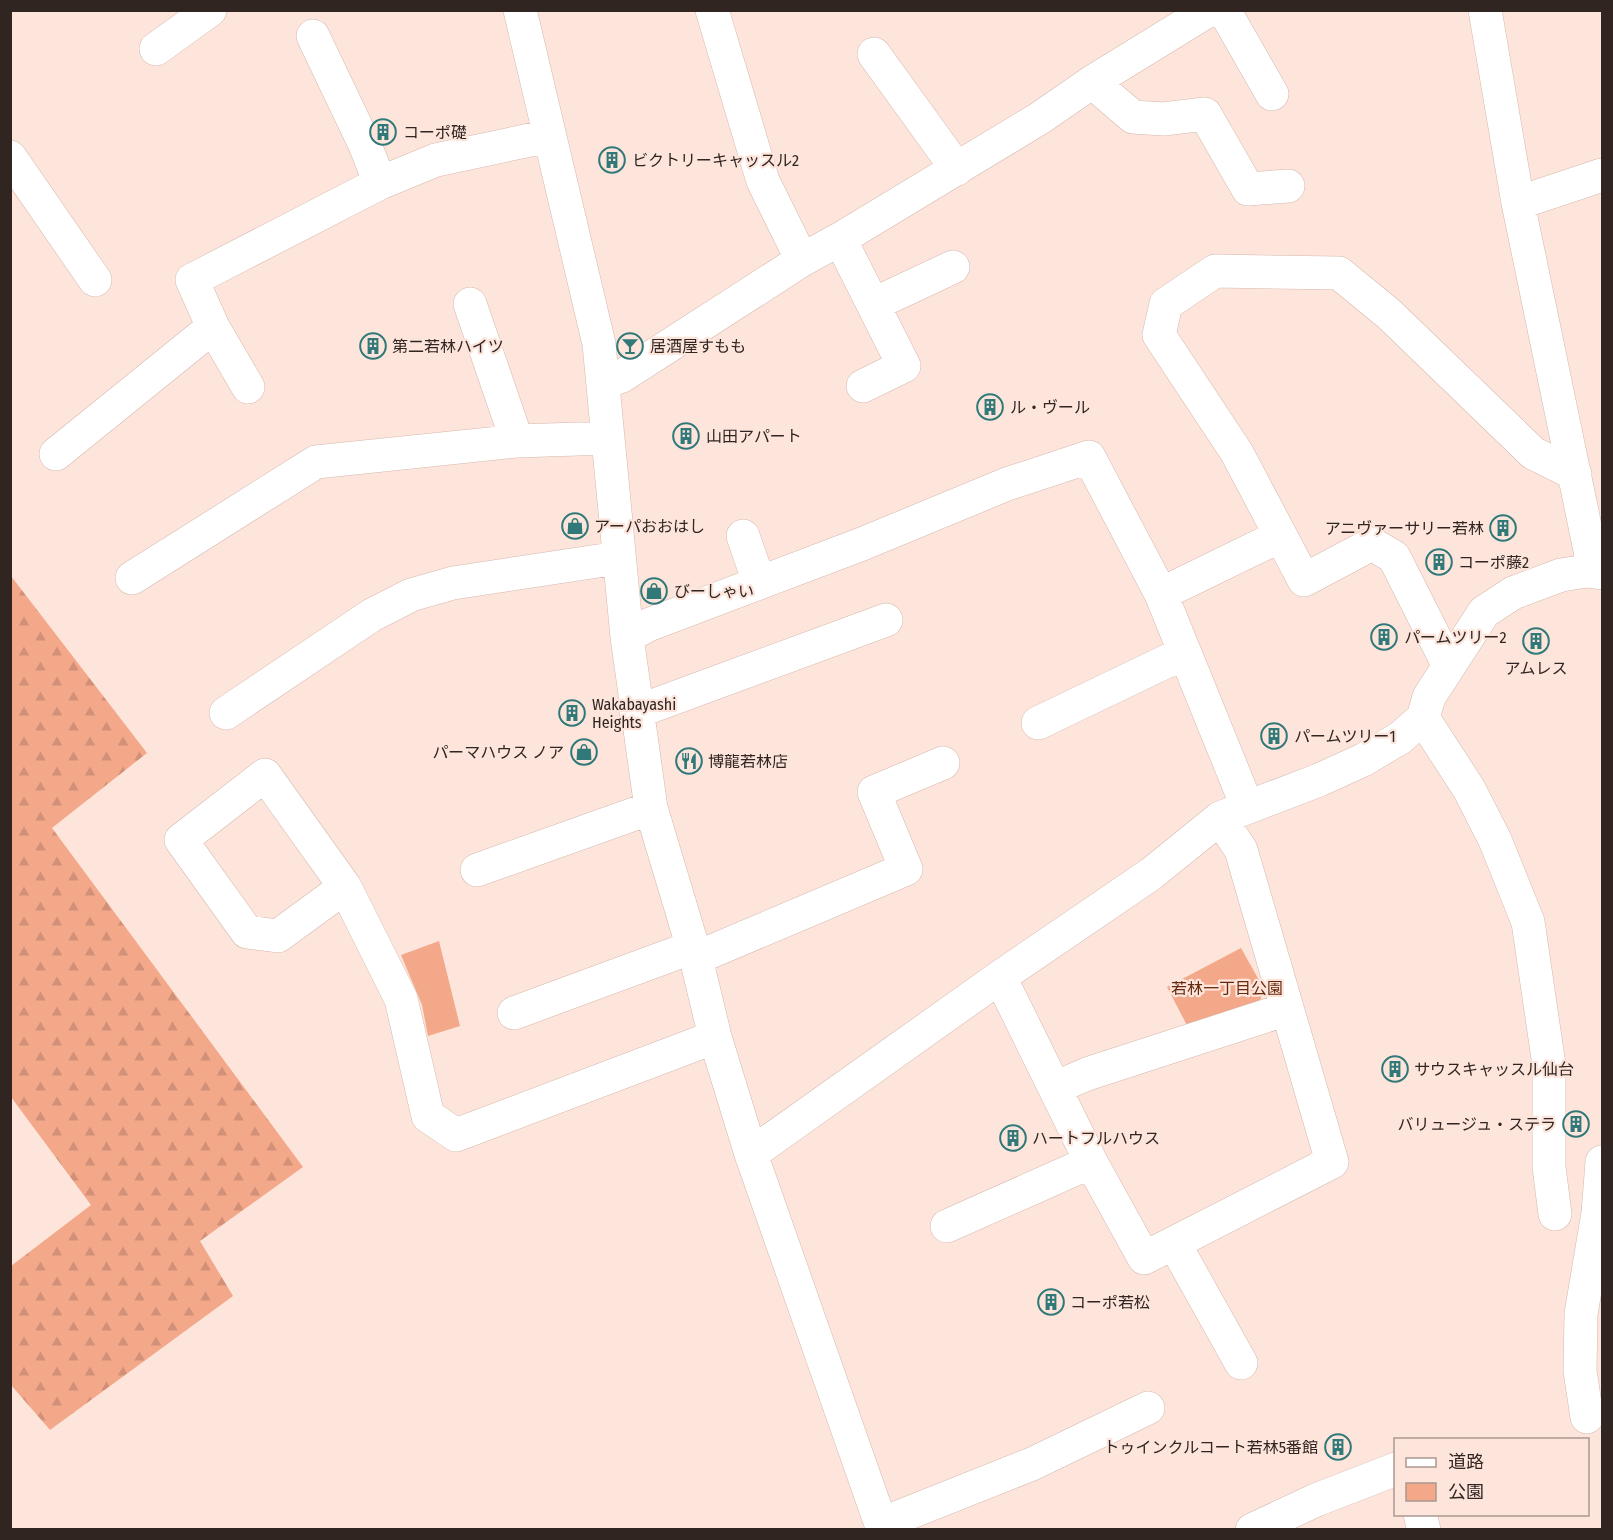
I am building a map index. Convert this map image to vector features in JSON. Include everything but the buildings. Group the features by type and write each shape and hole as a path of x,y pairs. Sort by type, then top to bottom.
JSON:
{"street":[{"path":"156,49 210,10"},
{"path":"520,10 599,344 618,558 636,712 651,808 751,1154 882,1527 1032,1464 1148,1408"},
{"path":"712,10 763,182 802,260"},
{"path":"751,1154 1000,977 1151,874 1234,812 1319,780 1363,760 1400,738 1423,718 1429,697 1484,612 1513,593 1561,575 1595,572 1518,203 1485,10"},
{"path":"603,383 622,376 802,260 957,169 1040,118 1092,82 1208,12 1272,94"},
{"path":"313,36 365,145 380,183"},
{"path":"874,54 957,169"},
{"path":"1092,82 1133,117 1163,119 1205,114 1248,189 1288,186"},
{"path":"248,387 213,327 192,280 380,183 436,160 549,135"},
{"path":"10,157 95,280"},
{"path":"1518,203 1602,175"},
{"path":"840,239 904,366 863,386"},
{"path":"874,304 953,267"},
{"path":"1449,666 1394,557 1372,544 1304,580 1237,453 1160,335 1166,304 1215,271 1339,273 1389,314 1533,453 1575,474"},
{"path":"470,304 517,441"},
{"path":"56,454 213,327"},
{"path":"132,578 316,462 517,441 608,438"},
{"path":"627,637 648,626 862,544 1008,484 1089,457 1161,594 1184,652 1234,812 1241,850 1332,1162 1144,1258 1091,1162 1000,977"},
{"path":"743,536 759,582"},
{"path":"1161,594 1280,536"},
{"path":"226,713 372,615 411,595 453,583 618,558"},
{"path":"636,712 886,620"},
{"path":"1038,723 1184,652"},
{"path":"1423,718 1469,789 1494,840 1528,922 1549,1065 1549,1167 1555,1214"},
{"path":"514,1013 694,952 906,869 874,792 943,763"},
{"path":"345,887 278,936 247,932 181,840 265,775 345,887 401,999 428,1116 456,1135 716,1037"},
{"path":"477,870 651,808"},
{"path":"1055,1088 1087,1074 1287,1009"},
{"path":"947,1226 1091,1162"},
{"path":"1587,1417 1580,1371 1581,1314 1598,1213 1602,1162"},
{"path":"1174,1243 1241,1363"},
{"path":"1252,1530 1316,1500 1394,1469"}],"green space":[{"path":"11,576 147,753 52,828 303,1167 200,1241 233,1296 50,1430 11,1385 11,1266 91,1205 11,1097"},
{"path":"439,941 460,1026 428,1036 422,1005 401,955"},
{"name":"若林一丁目公園","path":"1241,948 1264,989 1258,1007 1191,1033 1167,987"}],"place":[{"name":"コーポ礎","path":"383,132"},
{"name":"ビクトリーキャッスル2","path":"612,160"},
{"name":"第二若林ハイツ","path":"373,346"},
{"name":"居酒屋すもも","path":"630,346"},
{"name":"ル・ヴール","path":"990,407"},
{"name":"山田アパート","path":"686,436"},
{"name":"アーパおおはし","path":"575,526"},
{"name":"アニヴァーサリー若林","path":"1503,528"},
{"name":"コーポ藤2","path":"1439,562"},
{"name":"びーしゃい","path":"654,591"},
{"name":"パームツリー2","path":"1384,637"},
{"name":"アムレス","path":"1536,641"},
{"name":"Wakabayashi Heights","path":"572,713"},
{"name":"パームツリー1","path":"1274,736"},
{"name":"パーマハウス ノア","path":"584,752"},
{"name":"博龍若林店","path":"689,761"},
{"name":"サウスキャッスル仙台","path":"1395,1069"},
{"name":"バリュージュ・ステラ","path":"1576,1124"},
{"name":"ハートフルハウス","path":"1013,1138"},
{"name":"コーポ若松","path":"1051,1302"},
{"name":"トゥインクルコート若林5番館","path":"1338,1447"}]}
